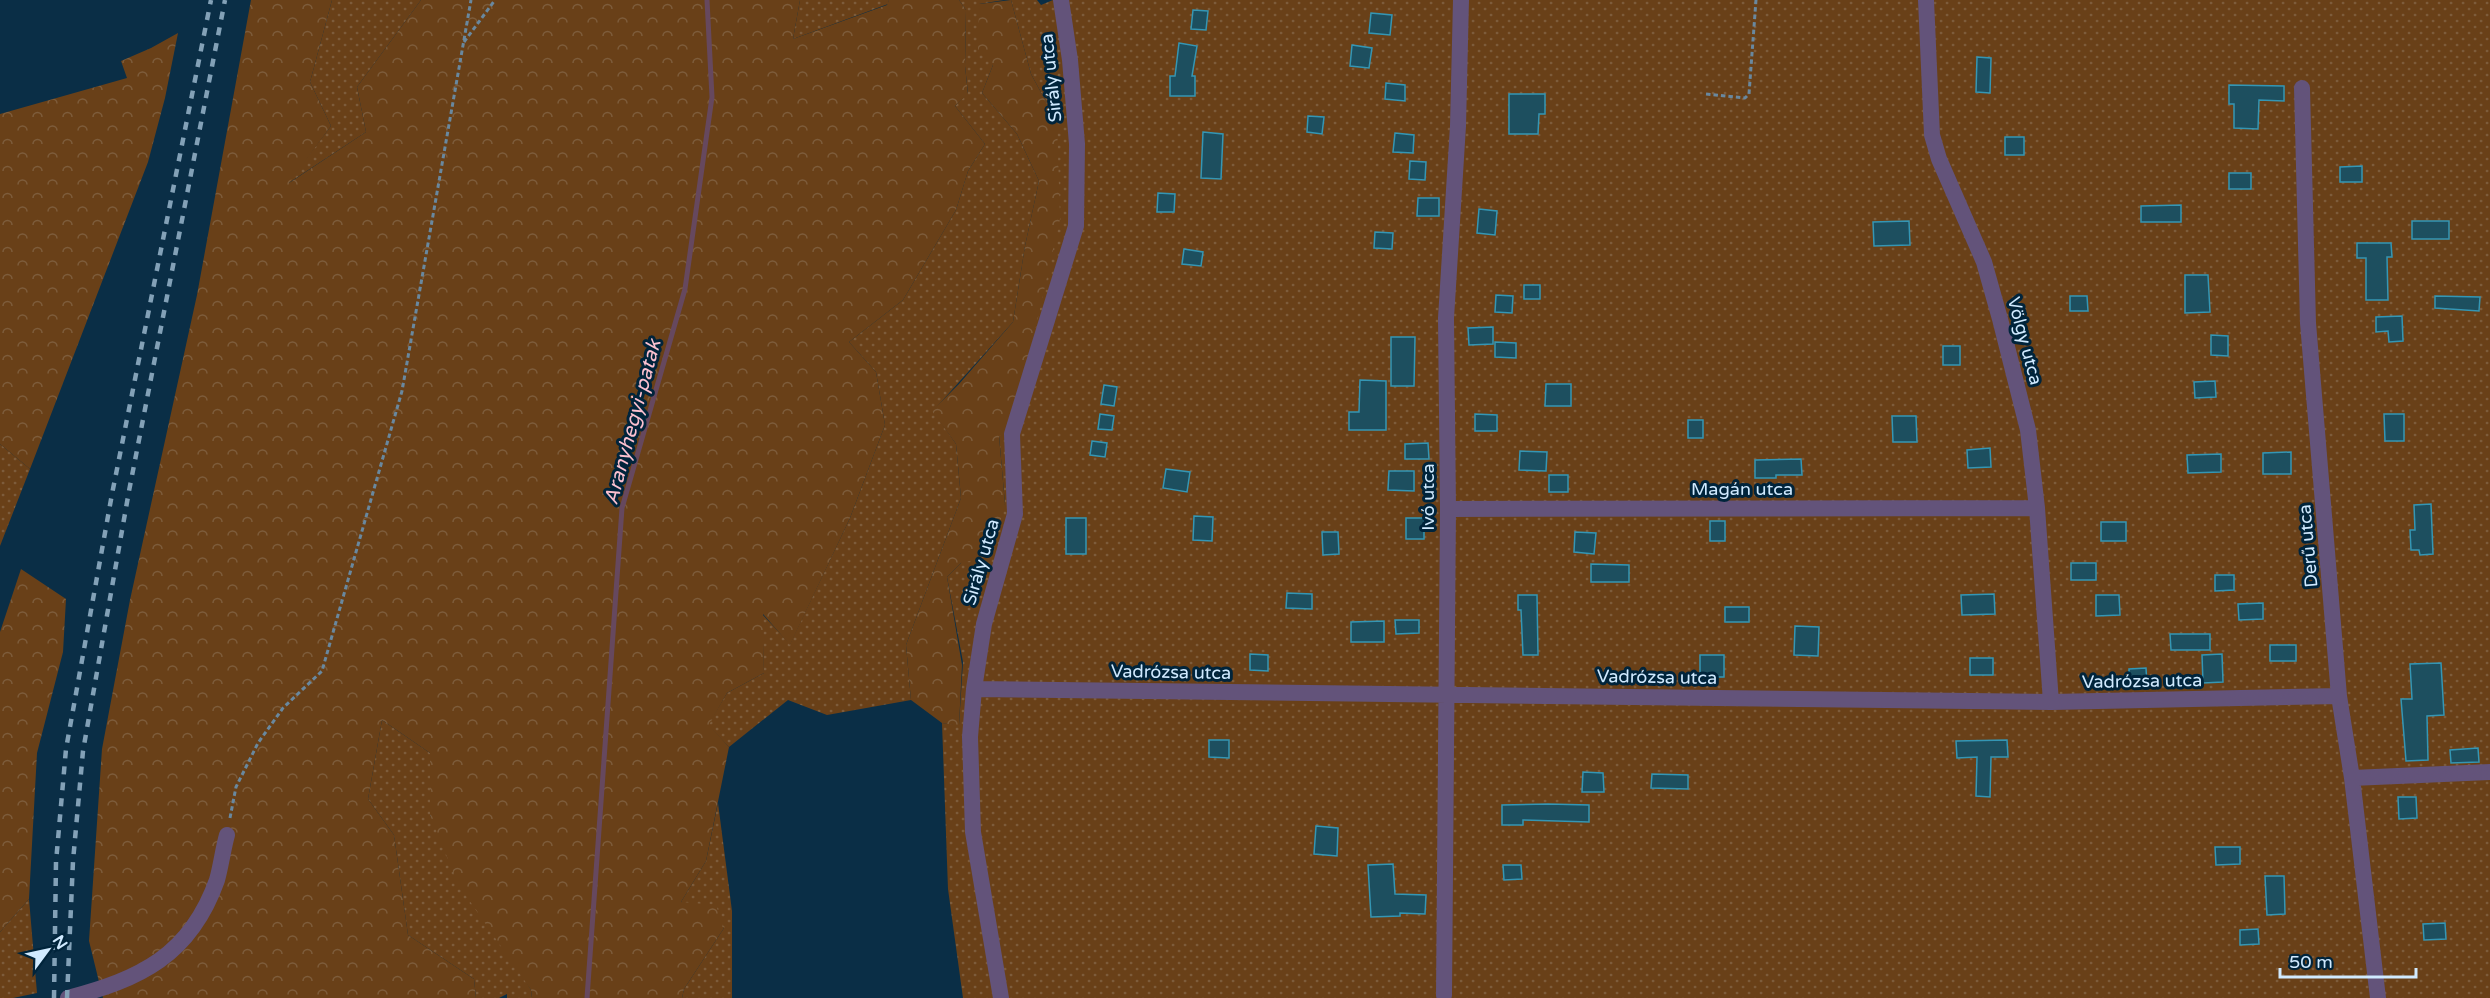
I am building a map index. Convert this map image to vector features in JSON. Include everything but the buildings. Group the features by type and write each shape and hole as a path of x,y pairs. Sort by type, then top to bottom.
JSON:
{"street":[{"name":"Sirály utca","path":"1002,998 973,832 970,737 974,689 984,624 1015,514 1012,434 1076,226 1077,144 1070,60 1061,0"},
{"name":"Ivó utca","path":"1444,995 1448,509 1446,318 1458,126 1461,0"},
{"name":"Völgy utca","path":"1926,0 1932,135 1939,159 1984,262 2028,430 2037,508 2051,702"},
{"name":"Derű utca","path":"2302,88 2308,323 2339,696 2352,778 2378,998"},
{"name":"Magán utca","path":"1448,509 2037,508"},
{"name":"Vadrózsa utca","path":"974,689 2051,702 2339,696"},
{"path":"2352,778 2490,772"},
{"path":"68,998 121,982 156,965 170,954 197,920 216,880 227,835"}],"path":[{"path":"227,835 236,787 258,743 283,708 322,671 402,391 471,0"},
{"path":"463,43 495,0"},
{"path":"1706,94 1745,98 1749,94 1756,0"}],"green space":[{"path":"251,0 332,0 310,82 331,126 289,183 366,132 357,87 421,0 800,0 793,39 887,5 889,0 959,0 966,10 965,66 968,94 955,106 985,144 968,171 956,210 903,300 849,342 876,372 885,425 850,518 790,645 763,614 764,673 727,693 709,725 729,747 706,861 681,902 716,905 724,928 684,989 682,998 532,998 531,990 458,884 430,815 430,753 382,720 368,799 394,835 408,935 474,979 476,998 103,998 89,941 102,749 130,600 197,295"},
{"path":"332,0 421,0 357,87 366,132 287,184 331,126 310,82"},
{"path":"800,0 889,0 888,4 793,39"},
{"path":"959,0 1004,0 979,4 993,65 982,93 1017,134 1039,181 1025,246 1013,322 933,411 956,444 961,498 906,645 911,700 827,715 788,700 729,747 708,725 727,693 764,673 762,614 790,644 850,518 885,425 876,372 849,342 903,300 956,210 968,171 985,144 955,106 968,93 965,66 966,10"},
{"path":"1011,0 1037,0 1041,5 1053,0 2490,0 2490,998 963,998 948,889 942,723 959,725 963,662 947,577 961,563 1005,504 999,435 1012,434 1057,122 1031,74"},
{"path":"1011,0 1031,74 1057,122 1060,219 1012,434 999,436 1005,504 991,556 961,563 947,577 962,665 959,726 942,723 911,700 906,645 961,498 956,444 932,411 1013,322 1025,246 1039,181 1017,134 982,93 993,65 978,50 979,4"},
{"path":"178,33 165,98 148,162 30,469 0,444 0,114 127,78 121,61"},
{"path":"0,444 30,469 0,546"},
{"path":"21,569 66,599 63,652 37,753 29,899 0,932 0,632"},
{"path":"382,720 430,753 430,815 531,990 532,998 507,998 507,994 499,998 476,998 474,979 408,935 394,835 368,799"},
{"path":"718,803 732,911 732,998 682,998 684,989 724,928 681,902 706,861"},
{"path":"29,899 37,993 0,998 0,932"}],"waterway":[{"name":"Aranyhegyi-patak","path":"587,998 622,508 685,289 712,97 707,0"}],"railway":[{"path":"54,998 56,862 66,749 112,494 211,0"},
{"path":"67,998 73,861 83,751 129,491 225,0"}]}
